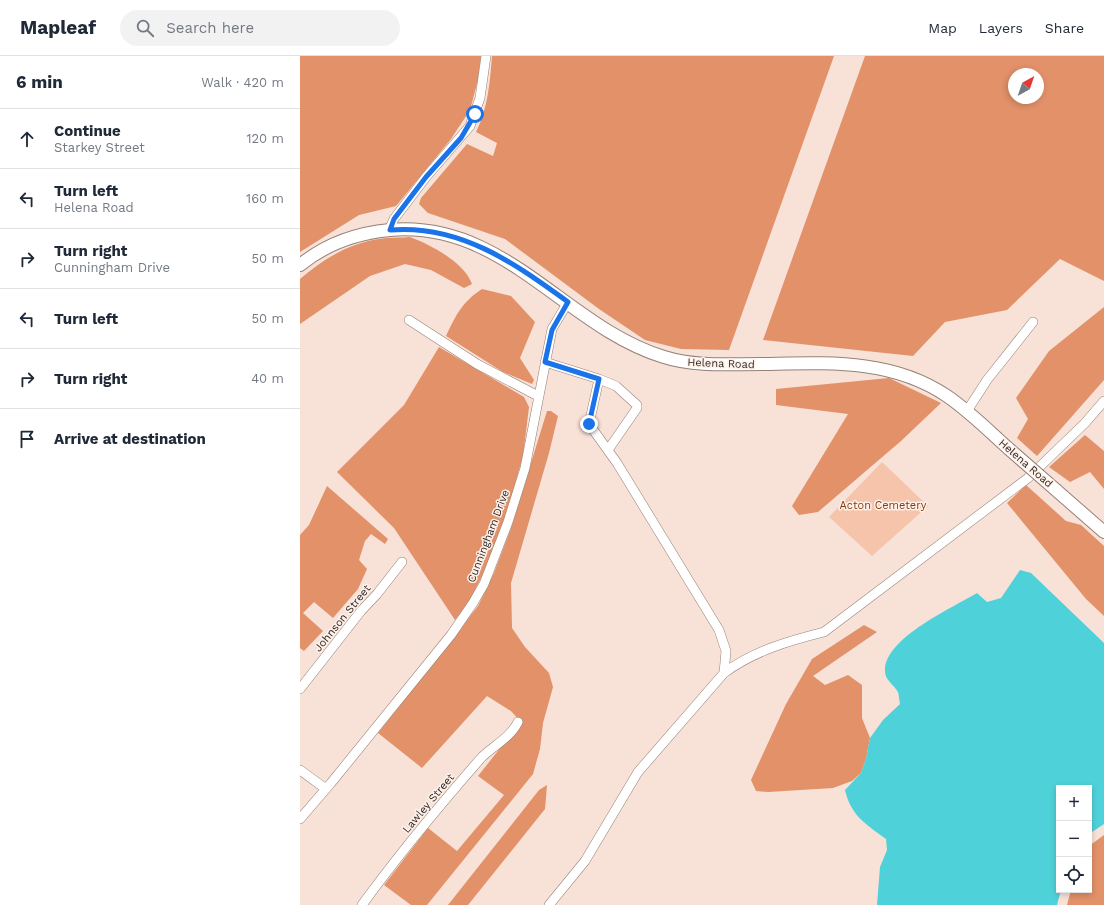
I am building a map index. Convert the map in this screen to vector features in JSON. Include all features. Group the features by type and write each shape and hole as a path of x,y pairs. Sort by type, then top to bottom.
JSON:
{"main road":[{"name":"Helena Road","path":"300,265 326,248 349,238 376,231 418,229 437,232 472,242 518,267 619,337 664,357 704,364 845,364 884,368 902,373 947,396 1104,532"}],"street":[{"path":"390,230 394,219 426,177 470,126 480,98 486,56"},
{"name":"Cunningham Drive","path":"300,819 460,623 484,584 514,507 525,468 552,330 568,302"},
{"path":"409,320 477,364 538,396"},
{"path":"966,412 987,380 1033,322"},
{"path":"545,362 616,386 638,405 608,450"},
{"path":"599,379 589,424 608,450 719,630 726,651 724,673"},
{"path":"549,905 585,861 638,772 724,673 741,660 765,650 788,641 824,632 1028,478 1085,423 1104,401"},
{"name":"Johnson Street","path":"300,689 352,622 402,562"},
{"name":"Lawley Street","path":"362,905 442,804 482,758 511,733 518,722"},
{"path":"300,770 326,789"}],"green space":[{"name":"Acton Cemetery","path":"882,462 928,506 872,556 829,517"}],"shaded area":[{"path":"300,56 481,56 478,80 470,110 451,139 396,206 359,215 300,252"},
{"path":"492,56 834,56 729,350 681,349 645,340 599,309 505,239 428,213 419,204 421,198 467,144 493,156 497,143 476,132 486,104"},
{"path":"865,56 1104,56 1104,281 1060,259 1007,310 945,322 913,356 763,340"},
{"path":"410,237 446,255 462,268 472,284 464,288 431,270 405,264 370,276 300,324 300,279 308,272 336,253 357,244 383,238"},
{"path":"482,289 511,296 535,322 520,358 534,380 532,384 503,372 446,336 464,304"},
{"path":"1104,307 1104,380 1037,456 1017,438 1028,419 1016,398 1049,351"},
{"path":"439,347 524,397 529,407 523,456 503,526 483,574 469,602 455,620 394,528 337,472 404,405"},
{"path":"889,378 941,403 901,441 818,512 799,515 792,506 848,414 776,405 776,389"},
{"path":"547,411 551,411 558,416 549,453 511,583 512,628 525,647 549,673 553,687 543,723 540,749 533,774 427,905 411,905 384,885 428,828 457,851 504,795 478,776 521,722 511,711 487,696 422,768 378,733 478,606 494,573 511,528"},
{"path":"1085,435 1104,451 1104,489 1090,472 1070,482 1049,467"},
{"path":"1026,485 1066,521 1081,525 1104,546 1104,616 1086,599 1007,503"},
{"path":"327,486 388,539 385,544 371,534 365,541 359,560 367,569 358,589 333,618 314,602 303,613 323,631 304,651 300,648 300,535 309,525"},
{"path":"864,625 877,632 813,676 825,685 848,675 862,685 862,718 870,738 866,759 861,773 852,781 833,788 768,792 756,791 751,780 786,704 812,659"},
{"path":"547,785 545,809 468,905 448,905 539,790"},
{"path":"1104,835 1104,905 1067,905 1070,893 1092,893 1092,844"}],"water":[{"path":"1020,570 1031,573 1104,643 1104,824 1092,832 1092,785 1056,785 1056,893 1060,893 1057,905 877,905 880,867 887,850 886,839 860,819 851,807 845,790 861,773 866,759 870,738 883,720 900,704 898,692 887,679 885,673 889,657 908,635 937,615 977,593 987,602 1001,598"}],"route":[{"path":"475,114 470,126 461,138 426,177 394,219 390,230 418,229 455,236 472,242 518,267 568,302 560,313 552,330 545,362 599,379 589,424"}]}
